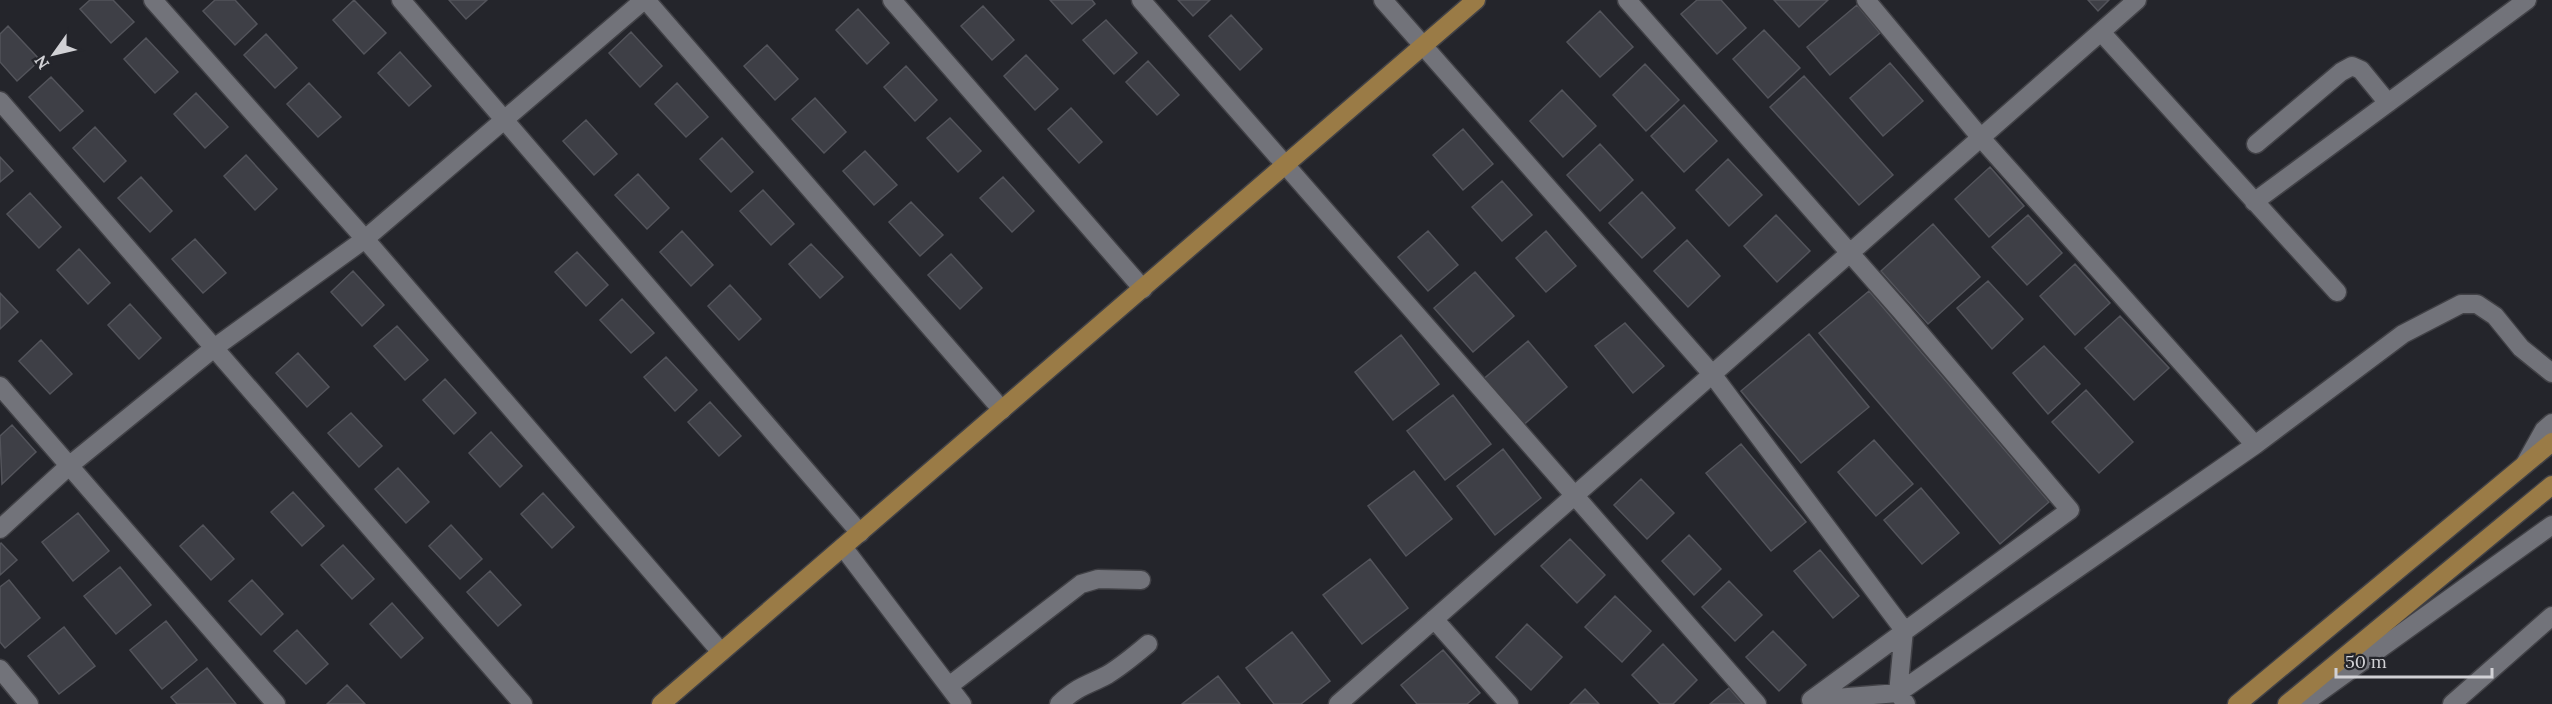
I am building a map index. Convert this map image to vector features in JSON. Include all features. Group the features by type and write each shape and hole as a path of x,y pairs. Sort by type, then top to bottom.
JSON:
{"main road":[{"path":"661,704 1476,0"},
{"path":"2237,704 2552,442"},
{"path":"2287,704 2552,485"}],"street":[{"path":"153,0 365,239 722,652"},
{"path":"401,0 860,533"},
{"path":"0,529 70,465 214,348 365,239 645,0 1002,410"},
{"path":"892,0 1143,289"},
{"path":"1141,0 1757,704"},
{"path":"1383,0 1712,374 1904,630 1902,699"},
{"path":"1627,0 1901,311 2070,510 1808,702"},
{"path":"1866,0 1981,138 2255,446"},
{"path":"1338,704 2137,0"},
{"path":"2254,202 2527,0"},
{"path":"2101,32 2337,292"},
{"path":"2256,144 2341,72 2352,66 2361,70 2388,103"},
{"path":"0,101 524,704"},
{"path":"1808,702 1902,699 2231,464 2403,334 2461,304 2477,304 2495,316 2521,348 2552,373"},
{"path":"0,386 276,704"},
{"path":"2525,465 2544,430 2552,423"},
{"path":"2303,704 2382,650 2552,525"},
{"path":"843,547 962,704"},
{"path":"949,686 1081,584 1098,579 1141,580"},
{"path":"2452,704 2552,616"},
{"path":"1434,619 1509,704"},
{"path":"1059,704 1080,686 1125,664 1148,644"},
{"path":"0,669 29,704"}],"building":[{"path":"90,0 113,0 134,22 111,43 80,9"},
{"path":"215,0 235,0 257,24 235,45 203,11"},
{"path":"354,0 386,33 364,54 333,20"},
{"path":"449,0 487,0 466,19"},
{"path":"1050,0 1092,0 1095,4 1072,24"},
{"path":"1178,0 1210,0 1193,16"},
{"path":"1697,0 1721,0 1746,28 1717,54 1681,14"},
{"path":"1774,0 1828,0 1799,27"},
{"path":"2088,0 2109,0 2098,11"},
{"path":"1857,5 1880,33 1830,75 1807,47"},
{"path":"983,6 1014,40 992,60 961,26"},
{"path":"858,9 889,43 867,64 836,30"},
{"path":"1600,11 1633,47 1600,77 1567,42"},
{"path":"1231,15 1262,49 1240,70 1209,36"},
{"path":"1106,20 1137,53 1114,74 1083,40"},
{"path":"8,26 40,60 17,81 0,62 0,34"},
{"path":"1764,30 1800,68 1768,98 1733,59"},
{"path":"631,32 662,66 640,87 609,53"},
{"path":"266,34 297,68 275,88 244,55"},
{"path":"146,38 178,72 155,93 124,59"},
{"path":"767,45 798,79 775,100 744,66"},
{"path":"400,52 431,86 409,106 378,73"},
{"path":"1026,55 1058,89 1035,110 1004,76"},
{"path":"1148,61 1179,95 1157,115 1126,82"},
{"path":"1890,63 1923,101 1883,136 1850,98"},
{"path":"1645,64 1679,100 1646,131 1613,95"},
{"path":"906,66 937,100 915,121 884,87"},
{"path":"1804,76 1893,175 1859,205 1770,107"},
{"path":"51,77 83,111 60,131 29,97"},
{"path":"309,83 341,117 318,137 287,104"},
{"path":"677,83 708,117 686,137 655,104"},
{"path":"1562,90 1596,126 1563,157 1530,121"},
{"path":"196,93 228,127 205,148 174,114"},
{"path":"815,98 846,132 824,153 792,119"},
{"path":"1684,105 1717,141 1684,172 1651,136"},
{"path":"1071,108 1102,142 1079,163 1048,129"},
{"path":"950,118 981,151 958,172 927,138"},
{"path":"586,120 617,154 594,175 563,141"},
{"path":"95,127 126,161 104,182 73,148"},
{"path":"1463,129 1493,164 1463,190 1433,155"},
{"path":"722,138 753,172 731,192 700,159"},
{"path":"1600,144 1633,180 1600,211 1567,175"},
{"path":"865,151 897,185 874,205 843,171"},
{"path":"246,155 277,189 255,210 224,176"},
{"path":"0,157 13,171 0,182"},
{"path":"1728,159 1762,195 1729,226 1696,190"},
{"path":"1990,167 2024,206 1989,237 1955,199"},
{"path":"638,174 669,208 647,229 615,195"},
{"path":"141,177 172,211 150,232 118,198"},
{"path":"1003,177 1034,211 1012,232 980,198"},
{"path":"1502,181 1532,215 1502,241 1472,207"},
{"path":"763,190 794,224 771,245 740,211"},
{"path":"1642,192 1675,228 1642,258 1609,223"},
{"path":"30,193 61,227 39,248 7,214"},
{"path":"911,202 943,235 920,256 889,222"},
{"path":"1776,215 1810,251 1777,282 1744,246"},
{"path":"2028,215 2062,253 2027,285 1992,247"},
{"path":"1933,224 1980,277 1928,324 1881,271"},
{"path":"682,231 713,265 691,286 660,252"},
{"path":"1428,231 1458,265 1428,291 1398,257"},
{"path":"1546,231 1576,266 1546,292 1516,258"},
{"path":"195,239 226,273 203,293 172,259"},
{"path":"1687,240 1720,276 1688,307 1654,271"},
{"path":"811,244 843,277 820,298 789,264"},
{"path":"79,249 110,283 88,304 57,270"},
{"path":"577,252 608,285 586,306 555,272"},
{"path":"951,254 982,288 960,309 928,275"},
{"path":"2075,264 2110,303 2075,335 2040,296"},
{"path":"353,271 384,305 362,326 331,292"},
{"path":"1475,272 1514,316 1473,352 1434,308"},
{"path":"1988,281 2023,319 1992,349 1957,308"},
{"path":"730,285 761,319 739,340 708,306"},
{"path":"1869,291 2049,502 2000,544 1819,333"},
{"path":"0,293 18,312 0,329"},
{"path":"622,299 654,333 631,353 600,320"},
{"path":"130,304 161,338 139,359 108,325"},
{"path":"2120,316 2169,368 2134,400 2085,348"},
{"path":"1625,323 1664,366 1633,393 1595,346"},
{"path":"397,326 428,360 405,380 374,346"},
{"path":"1809,334 1869,407 1801,463 1741,391"},
{"path":"1401,335 1439,384 1393,420 1355,372"},
{"path":"41,340 72,374 50,394 19,361"},
{"path":"1528,341 1567,387 1521,427 1481,381"},
{"path":"2044,346 2080,384 2048,414 2013,373"},
{"path":"298,353 329,387 307,407 276,373"},
{"path":"666,357 697,390 675,411 644,377"},
{"path":"445,379 476,413 454,434 423,400"},
{"path":"2086,390 2133,442 2099,473 2052,422"},
{"path":"1453,395 1491,444 1445,480 1407,431"},
{"path":"710,402 741,436 719,456 688,422"},
{"path":"351,413 382,446 359,467 328,433"},
{"path":"12,425 36,452 2,484 0,436"},
{"path":"491,432 522,466 500,487 469,453"},
{"path":"1874,440 1913,484 1876,516 1838,472"},
{"path":"1741,444 1806,522 1771,551 1706,473"},
{"path":"1503,449 1541,498 1495,535 1457,486"},
{"path":"398,468 429,502 406,523 375,489"},
{"path":"1414,471 1452,519 1406,556 1368,506"},
{"path":"1641,479 1674,513 1647,539 1614,505"},
{"path":"1921,488 1959,533 1922,564 1884,520"},
{"path":"293,492 324,526 302,546 271,512"},
{"path":"543,493 574,527 552,548 521,514"},
{"path":"78,513 109,551 73,581 42,542"},
{"path":"203,525 234,559 211,580 180,546"},
{"path":"451,525 482,559 460,579 429,546"},
{"path":"1689,535 1721,569 1694,595 1662,561"},
{"path":"1570,539 1605,575 1577,603 1541,566"},
{"path":"0,544 17,560 0,575"},
{"path":"343,545 374,579 352,599 321,565"},
{"path":"1820,550 1859,596 1833,618 1794,571"},
{"path":"1370,559 1408,608 1362,644 1323,595"},
{"path":"120,567 151,605 116,634 84,596"},
{"path":"490,571 521,605 498,626 467,592"},
{"path":"9,580 40,618 5,648 0,642 0,587"},
{"path":"252,580 283,614 261,635 229,601"},
{"path":"1729,581 1762,615 1735,641 1702,607"},
{"path":"1615,596 1651,631 1622,662 1585,627"},
{"path":"392,603 423,638 401,658 370,624"},
{"path":"166,621 197,660 162,689 130,650"},
{"path":"1527,624 1562,657 1531,690 1496,657"},
{"path":"64,627 95,666 59,694 28,656"},
{"path":"297,630 328,664 306,684 274,651"},
{"path":"1773,631 1806,665 1779,691 1746,657"},
{"path":"1292,632 1330,681 1301,704 1274,704 1246,668"},
{"path":"1663,644 1697,680 1673,704 1660,704 1632,675"},
{"path":"1443,650 1480,693 1467,704 1417,704 1401,685"},
{"path":"207,668 236,704 177,704 171,697"},
{"path":"1218,676 1240,704 1182,704"},
{"path":"347,685 365,704 327,704"},
{"path":"1729,688 1743,704 1710,704"},
{"path":"1585,689 1599,704 1570,704"}]}
